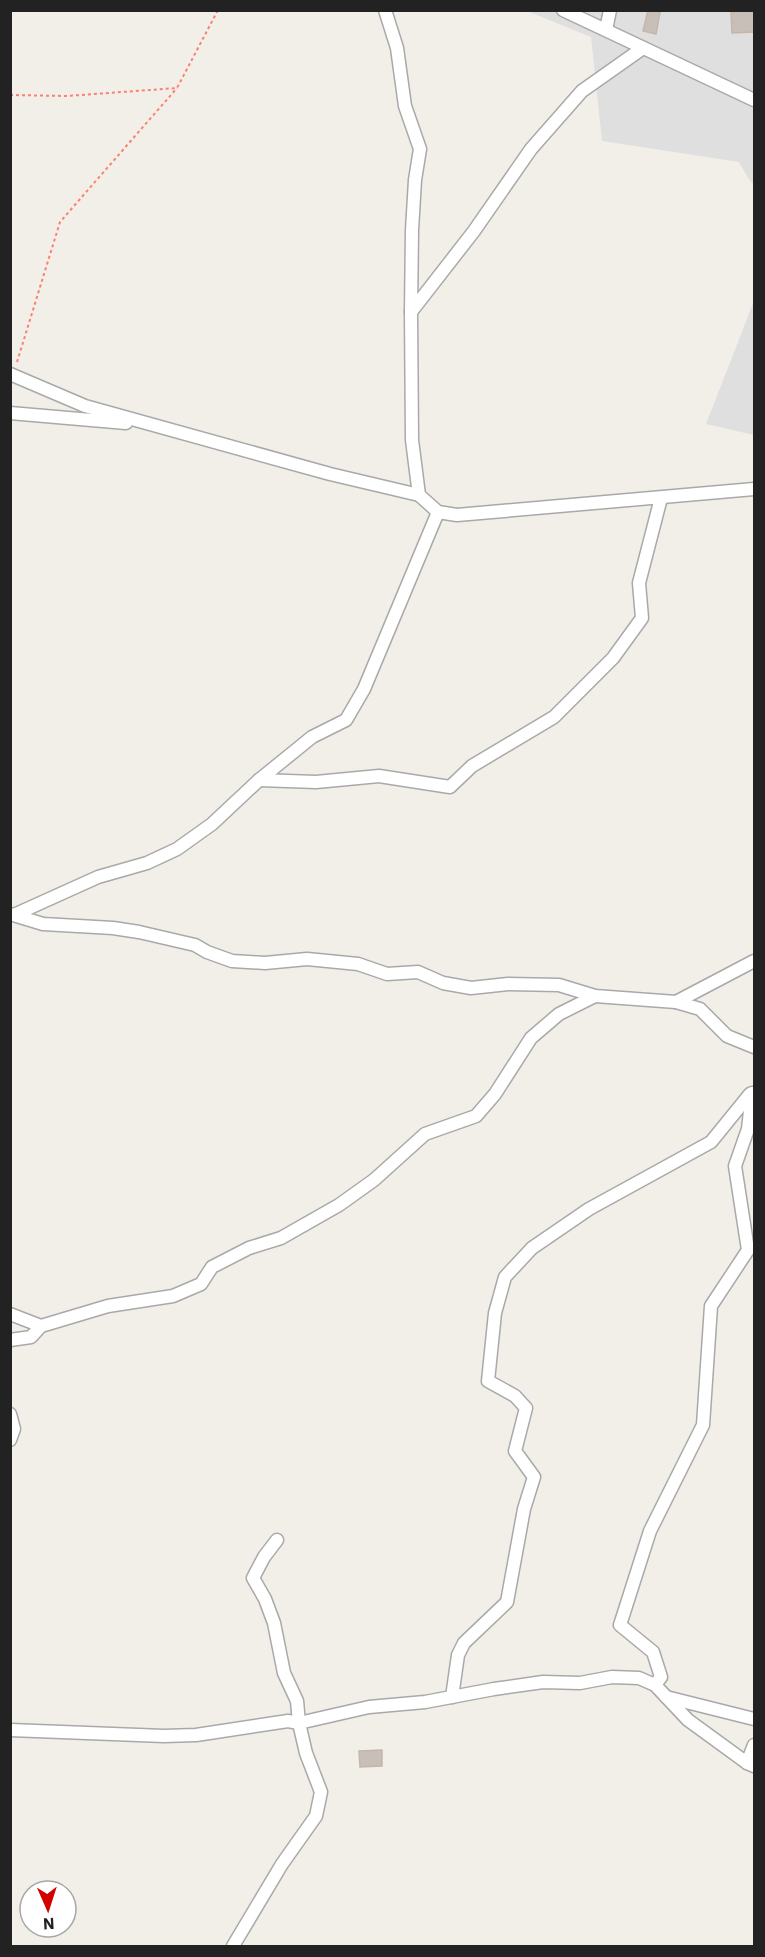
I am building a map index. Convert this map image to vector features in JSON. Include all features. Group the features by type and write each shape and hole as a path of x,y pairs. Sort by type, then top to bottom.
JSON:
{"street":[{"path":"385,10 397,48 405,106 420,149 415,180 412,230 411,312 412,440 419,495"},
{"path":"563,10 754,100"},
{"path":"606,30 610,10"},
{"path":"411,312 474,231 531,149 582,91 643,48"},
{"path":"12,375 85,406 330,474 419,495 438,512 457,515 754,489"},
{"path":"10,413 157,426"},
{"path":"259,780 316,782 379,776 450,788 472,766 554,717 613,658 642,618 639,583 661,498"},
{"path":"14,914 98,877 147,863 177,849 212,824 259,780 312,737 346,720 364,689 438,512"},
{"path":"14,914 43,924 113,928 176,940 195,945 232,961 265,963 307,959 350,963 387,974 418,972 443,983 471,988 508,984 559,985 595,996 676,1002 700,1009 727,1036 754,1047"},
{"path":"676,1002 754,962"},
{"path":"10,1340 31,1337 41,1326 108,1306 173,1296 201,1284 212,1267 249,1248 281,1238 339,1205 374,1180 425,1134 476,1116 495,1094 531,1038 559,1014 595,996"},
{"path":"655,1685 661,1677 652,1652 620,1625 650,1531 703,1425 711,1306 748,1251 735,1166 748,1129 752,1092"},
{"path":"452,1697 458,1655 464,1643 507,1602 524,1509 534,1477 515,1451 526,1408 515,1396 488,1381 495,1313 505,1277 532,1248 589,1209 711,1142 752,1092"},
{"path":"10,1314 41,1326"},
{"path":"10,1414 14,1429 10,1440"},
{"path":"233,1947 282,1864 316,1816 321,1792 306,1753 299,1724 297,1701 284,1673 274,1623 265,1599 253,1578 264,1557 277,1540"},
{"path":"10,1730 164,1736 196,1735 288,1721 299,1724 369,1707 425,1702 543,1682 580,1683 612,1677 639,1678 655,1685 688,1720 751,1765 754,1745"},
{"path":"666,1696 754,1719"}],"path":[{"path":"12,375 60,222 177,88 218,10"},
{"path":"10,95 68,96 177,88"}],"shaded area":[{"path":"527,11 754,11 754,184 739,162 602,141 591,37"},
{"path":"754,301 754,435 706,424"}],"building":[{"path":"648,10 660,12 656,34 643,31"},
{"path":"754,10 754,32 732,33 731,12"},
{"path":"382,1750 382,1766 360,1767 359,1751"}]}
